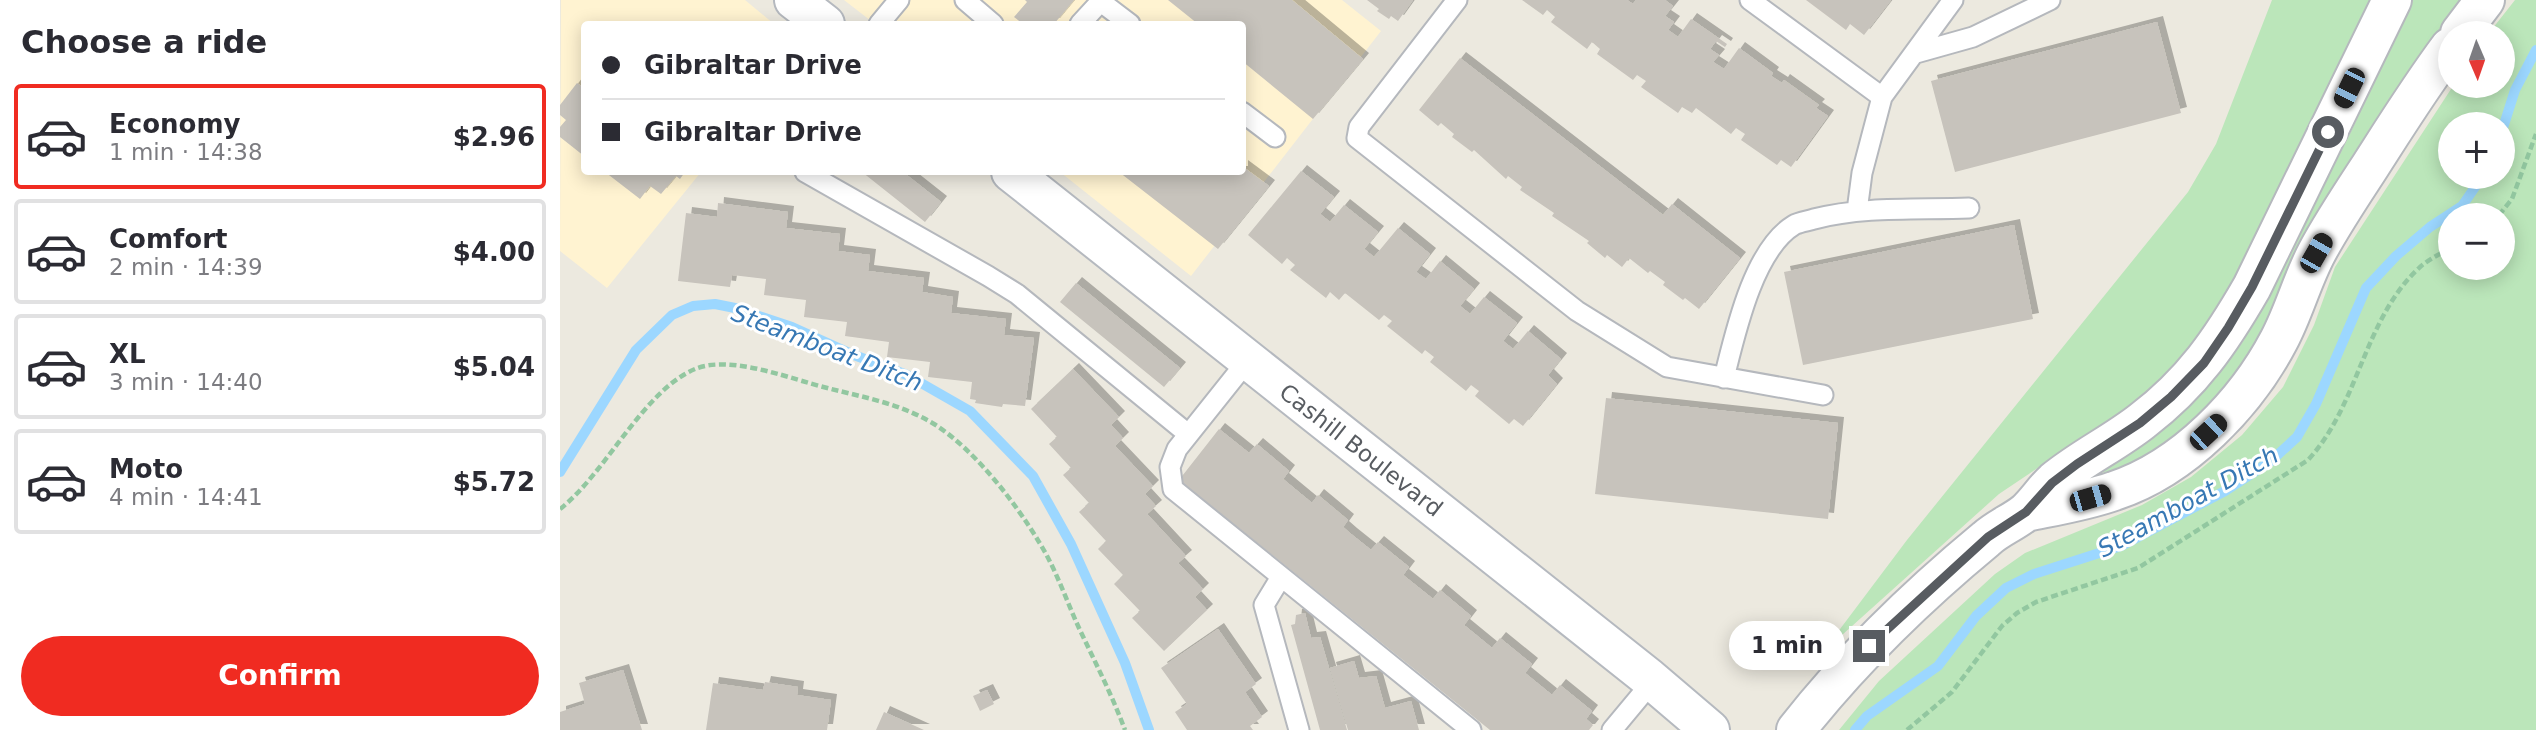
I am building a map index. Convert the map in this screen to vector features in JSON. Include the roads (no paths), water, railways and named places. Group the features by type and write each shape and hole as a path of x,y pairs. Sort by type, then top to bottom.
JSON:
{"street":[{"path":"794,0 821,21"},
{"path":"1796,730 1842,673 1882,633 1988,537 2026,512 2052,483 2140,423 2171,397 2210,355 2252,287 2392,0"},
{"path":"2469,21 2485,0"},
{"path":"2026,512 2116,491 2146,478 2198,440 2229,412 2281,338 2316,253 2438,65"},
{"name":"Cashill Boulevard","path":"1015,175 1710,730"}],"lane":[{"path":"881,21 898,0"},
{"path":"965,0 990,21"},
{"path":"1457,0 1359,127 1357,138 1577,311 1667,367 1823,394"},
{"path":"1750,0 1882,97"},
{"path":"1857,211 1861,173 1882,97 1953,0"},
{"path":"1916,53 1973,37 2050,0"},
{"path":"1083,21 1101,1 1126,21"},
{"path":"1246,115 1275,137"},
{"path":"810,175 1017,295 1188,434"},
{"path":"1724,378 1746,299 1761,266 1778,238 1795,224 1857,211 1969,208"},
{"path":"1248,360 1177,449 1170,467 1173,489 1471,730"},
{"path":"1281,577 1264,605 1298,730"},
{"path":"1612,730 1653,682"}],"waterway":[{"name":"Steamboat Ditch","path":"2508,112 2515,90 2536,50"},
{"name":"Steamboat Ditch","path":"1855,730 1867,716 1938,666 1976,616 2006,588 2034,574 2121,546 2225,491 2271,461 2297,437 2316,404 2366,288 2396,256 2430,227 2462,206 2474,189"},
{"name":"Steamboat Ditch","path":"560,472 636,350 672,315 693,306 715,304 735,308 792,327 907,375 970,411 1033,476 1071,544 1125,663 1149,730"}]}
